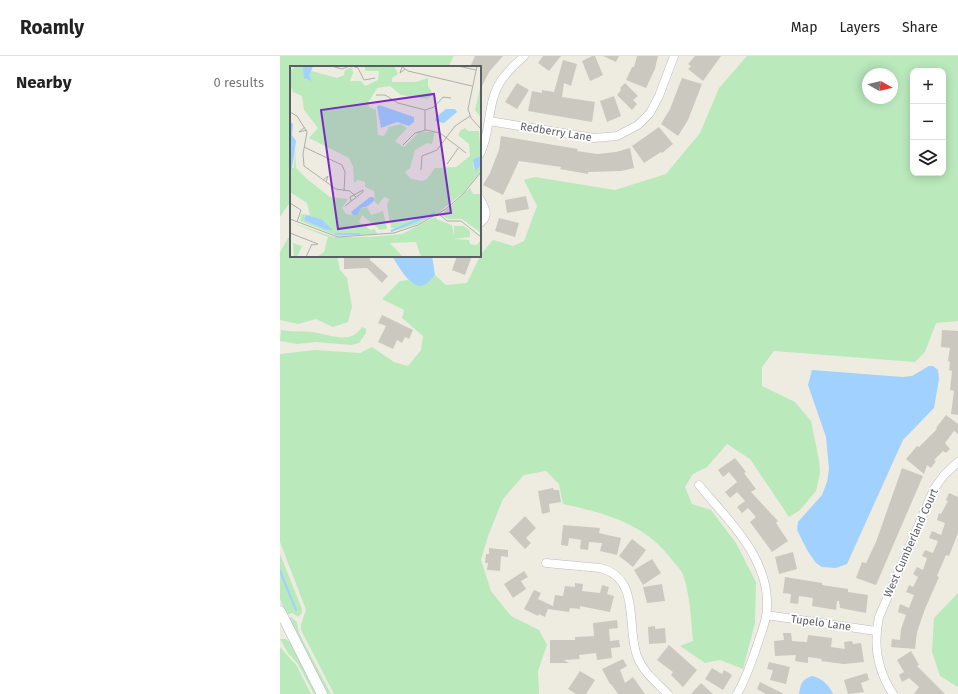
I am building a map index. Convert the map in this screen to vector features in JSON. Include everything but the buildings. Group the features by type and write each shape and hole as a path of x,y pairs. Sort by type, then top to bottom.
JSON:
{"street":[{"path":"481,152 484,145 493,99 499,84 524,56"},
{"name":"Redberry Lane","path":"489,121 594,138 617,136 638,125 650,113 660,96 674,56"},
{"path":"481,201 486,211 486,216 481,222"},
{"name":"West Cumberland Court","path":"892,694 880,672 877,660 876,631 882,607 934,489 944,475 958,462"},
{"path":"699,485 751,549 764,583 767,602 766,615 745,678 737,694"},
{"path":"546,563 600,568 618,576 628,593 637,657 649,677 668,694"},
{"path":"280,611 284,629 322,694"},
{"name":"Tupelo Lane","path":"766,615 876,631"}],"green space":[{"path":"280,56 454,56 449,66 290,66 290,202 280,217"},
{"path":"747,56 958,56 958,321 936,323 925,352 915,362 774,351 762,367 762,386 795,402 811,421 819,460 820,473 816,491 800,510 789,517 750,459 727,444 707,467 693,474 685,487 692,504 711,510 736,543 756,582 755,623 743,669 720,660 705,663 680,646 693,641 687,590 683,575 679,569 662,548 650,537 637,529 609,516 563,504 559,484 546,471 524,475 503,499 488,536 481,560 491,591 511,616 539,630 547,645 538,671 539,694 334,694 301,630 301,624 306,610 280,542 280,354 315,350 360,353 372,347 394,362 408,366 421,350 423,336 402,318 404,310 382,299 400,281 408,280 414,284 425,284 435,275 446,285 467,283 480,257 481,257 481,254 493,240 513,246 524,241 537,206 524,180 535,177 615,190 666,174 700,133 719,88"},
{"path":"290,235 290,257 337,257 340,270 347,278 352,307 348,322 333,327 316,319 298,324 280,320 280,252"},
{"path":"362,327 366,329 366,333 359,343 351,345 316,342 297,344 280,341 281,330 313,332 346,337 357,333"},
{"path":"280,554 302,609 302,613 298,617 292,613 286,615 280,599"},
{"path":"958,593 958,687 940,676 932,652 934,618"},
{"path":"291,617 297,622 299,633 331,694 327,694 288,618"},
{"path":"280,639 286,639 291,643 318,694 314,694 298,664 288,653"},
{"path":"280,647 297,666 311,694 280,694"}],"water":[{"path":"393,257 432,257 435,275 426,284 421,286 416,285 406,277"},
{"path":"929,366 933,366 938,370 939,379 934,408 903,440 847,564 836,568 822,567 816,563 807,550 797,530 798,522 822,495 827,482 829,469 826,437 808,385 812,370 903,377 912,376"},
{"path":"812,676 825,682 833,694 799,694 802,683"}],"waterway":[{"path":"280,571 296,610"}]}
